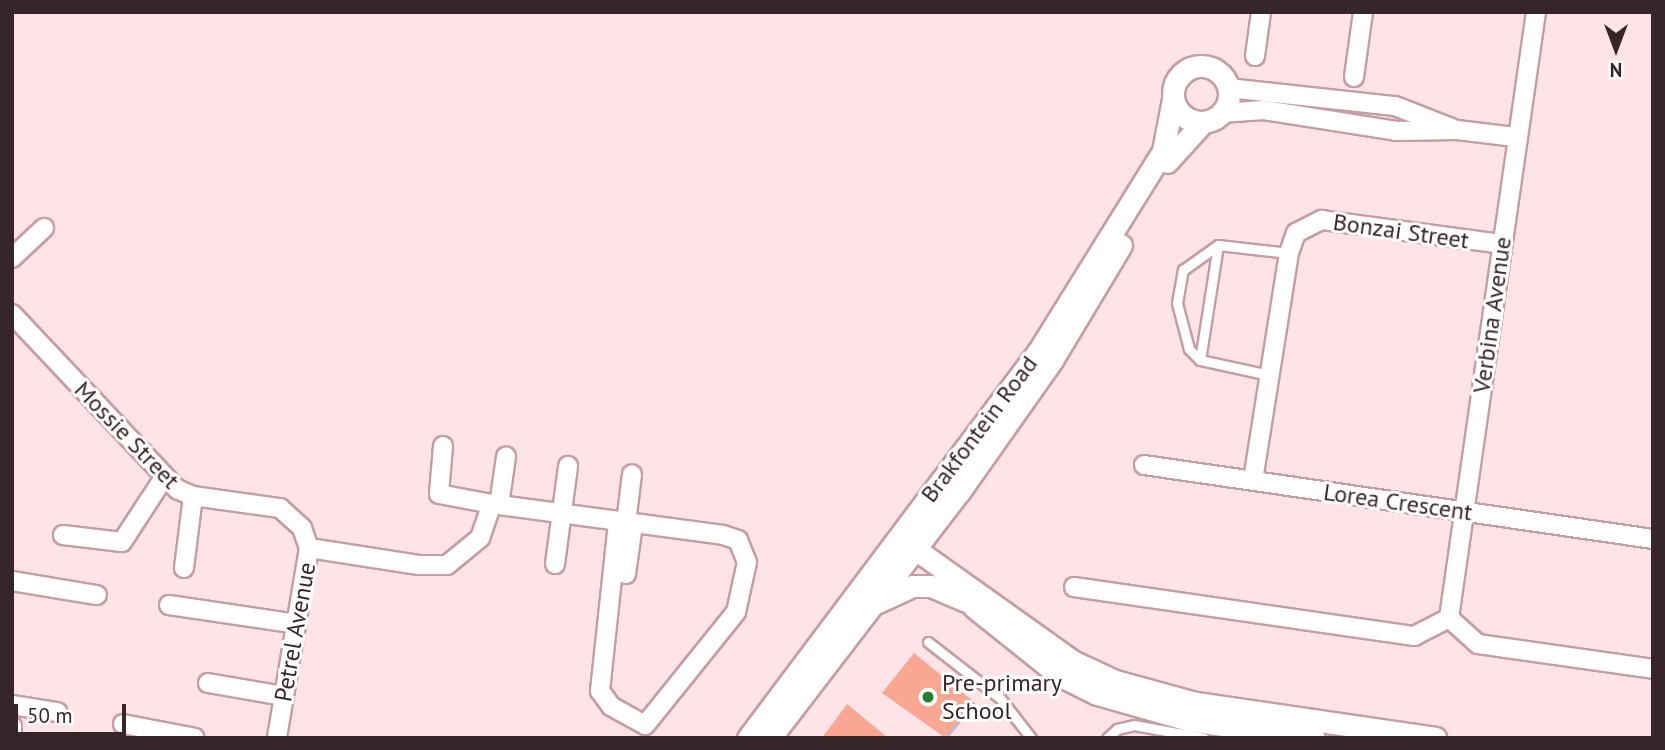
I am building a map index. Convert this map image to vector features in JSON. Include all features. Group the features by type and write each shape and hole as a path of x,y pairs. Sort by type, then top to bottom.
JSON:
{"street":[{"path":"1255,55 1261,12"},
{"path":"1354,77 1363,12"},
{"name":"Verbina Avenue","path":"1449,618 1536,12"},
{"path":"1457,130 1395,106 1228,88 1212,69 1195,67 1180,75 1173,99 1187,119 1212,118 1256,110 1396,131 1457,130 1516,138"},
{"path":"1212,118 1228,88"},
{"name":"Brakfontein Road","path":"748,738 895,541 1058,335 1163,151 1173,99"},
{"name":"Brakfontein Road","path":"770,738 854,624 912,554 1058,335 1173,152 1212,118"},
{"name":"Bonzai Street","path":"1289,253 1296,233 1322,220 1501,244"},
{"path":"12,258 44,228"},
{"path":"1253,480 1289,253"},
{"name":"Mossie Street","path":"12,314 163,479 193,496 280,508 302,528"},
{"path":"443,446 439,494 496,505 626,523 723,535 738,540 747,554 736,612 646,732 603,698 599,684 626,523 632,474"},
{"path":"309,548 419,565 447,565 480,538 496,505 506,457"},
{"path":"555,564 568,466"},
{"name":"Lorea Crescent","path":"1144,466 1653,539"},
{"path":"63,534 122,542 163,479"},
{"path":"184,568 193,496"},
{"path":"626,523 626,574"},
{"name":"Petrel Avenue","path":"277,738 309,548 302,528"},
{"path":"895,541 1059,675 1097,694 1188,720 1314,738"},
{"path":"912,554 1072,661 1115,681 1195,703 1434,738"},
{"path":"12,582 97,595"},
{"path":"854,624 885,596 913,586 931,586 967,601"},
{"path":"1074,587 1414,636 1449,618 1478,644 1653,669"},
{"path":"169,605 296,629"},
{"path":"219,621 296,629"},
{"path":"208,683 284,696"},
{"path":"12,705 57,712"},
{"path":"12,726 12,738"},
{"path":"135,733 195,738"}],"lane":[{"path":"1200,359 1218,245"},
{"path":"1269,375 1200,359 1189,349 1177,303 1183,270 1218,245 1289,253"},
{"path":"928,642 979,679 1032,737"},
{"path":"1107,738 1117,729 1134,725 1204,738"}],"building":[{"name":"Pre-primary School","path":"914,653 973,701 944,737 882,693"},
{"path":"847,704 888,738 822,738"}],"place":[{"name":"Pre-primary School","path":"928,697"}]}
